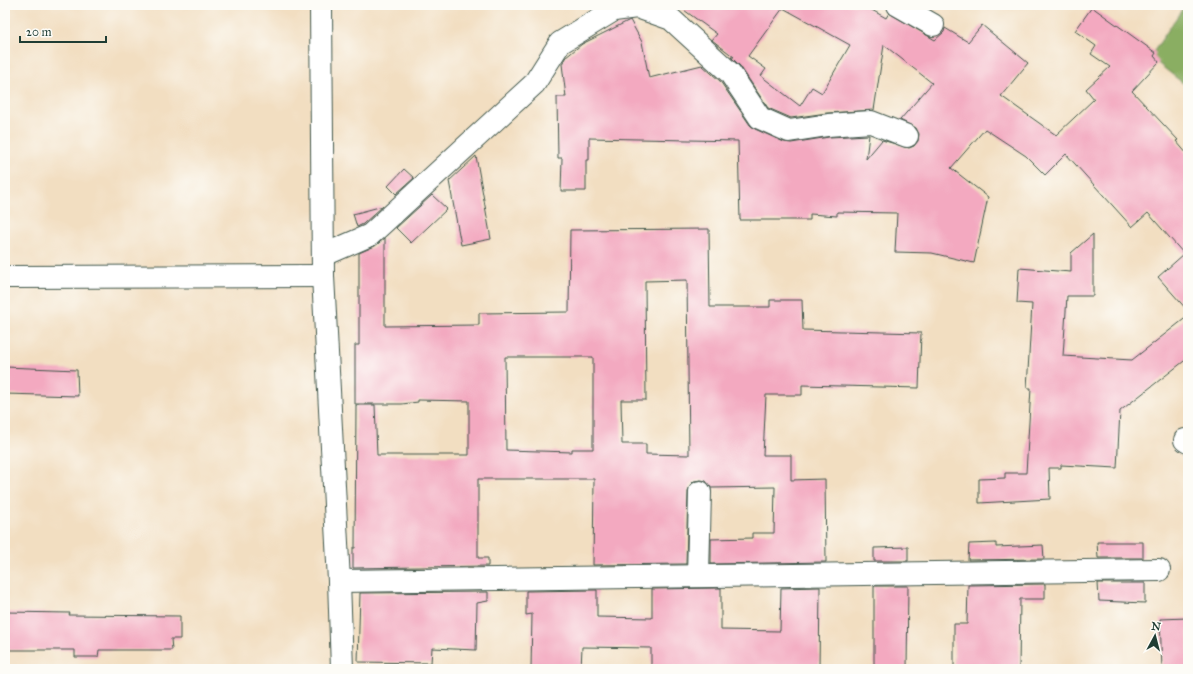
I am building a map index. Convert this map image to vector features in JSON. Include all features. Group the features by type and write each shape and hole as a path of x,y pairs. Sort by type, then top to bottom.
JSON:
{"street":[{"path":"321,5 323,266 340,581 342,669"},
{"path":"898,5 933,25"},
{"path":"5,277 323,266 370,235 534,84 560,43 614,10 637,7 671,19 730,74 760,118 789,131 828,125 871,122 907,136"},
{"path":"698,576 700,492"},
{"path":"340,581 1159,570"}],"green space":[{"path":"1185,5 1188,5 1188,87 1150,57"}],"building":[{"path":"677,5 863,5 886,18 889,13 935,40 944,32 945,28 968,42 982,25 1028,63 1001,96 1056,135 1094,99 1086,89 1110,67 1091,54 1096,46 1075,31 1092,7 1156,53 1154,56 1159,62 1132,91 1178,140 1176,141 1188,155 1188,311 1158,277 1184,254 1148,213 1132,227 1066,154 1045,175 1026,156 985,129 951,168 988,197 974,263 932,253 895,252 897,213 837,212 837,216 810,214 810,220 740,220 738,141 589,138 589,160 586,160 586,191 561,191 562,158 558,158 557,97 566,97 562,64 565,58 582,44 630,20 642,42 649,78 702,65 720,81 750,125 755,129 784,142 791,143 829,137 869,135 866,159 882,140 909,148 914,146 918,141 919,134 916,128 900,120 932,83 884,45 874,110 827,113 791,118 768,108 740,66 731,57 734,57 712,40 717,34","holes":["783,8 850,45 822,93 812,87 800,106 761,76 766,69 748,56"]},
{"path":"476,156 491,239 461,245 449,181"},
{"path":"404,169 414,178 396,194 388,186"},
{"path":"432,195 447,209 411,243 396,228"},
{"path":"383,206 363,224 357,227 353,214"},
{"path":"709,229 710,307 770,307 770,300 802,300 803,330 921,333 919,388 802,385 802,395 766,395 763,455 791,455 791,480 825,479 826,562 711,564 711,539 752,538 752,533 774,533 775,487 711,488 706,481 694,481 690,485 688,492 686,564 593,565 594,479 478,479 478,558 488,558 488,566 353,568 353,548 355,548 356,405 375,405 377,455 469,455 469,401 418,400 418,402 402,404 355,404 355,345 359,345 359,253 375,246 385,238 385,326 479,325 479,313 569,312 570,230","holes":["687,280 689,455 646,454 646,444 622,444 621,400 646,400 645,281","505,357 593,357 593,449 572,449 572,452 506,450"]},
{"path":"1093,234 1093,296 1067,296 1063,356 1132,360 1188,316 1188,358 1120,411 1117,468 1061,465 1061,468 1049,468 1050,499 979,503 979,479 1005,478 1005,473 1026,473 1031,388 1027,388 1032,304 1017,303 1019,268 1071,272 1071,253"},
{"path":"5,367 77,370 78,396 5,394"},
{"path":"1097,542 1143,542 1143,558 1098,558"},
{"path":"996,543 996,547 1043,545 1044,559 968,560 969,544"},
{"path":"908,547 908,561 874,561 874,548"},
{"path":"1098,583 1145,583 1145,603 1099,601"},
{"path":"1045,584 1045,599 1020,599 1019,669 954,669 954,624 967,624 968,585"},
{"path":"874,586 908,586 907,669 874,669"},
{"path":"820,587 819,669 651,668 651,648 582,647 581,669 531,669 532,614 526,615 526,591 597,590 597,617 652,618 652,589 721,588 721,630 780,631 781,588"},
{"path":"488,592 488,601 477,603 476,650 432,648 431,663 358,662 360,593"},
{"path":"5,612 70,613 69,615 180,616 180,639 171,639 172,650 99,650 98,657 75,657 75,650 5,650"},
{"path":"1188,618 1188,669 1162,669 1160,619"}]}
